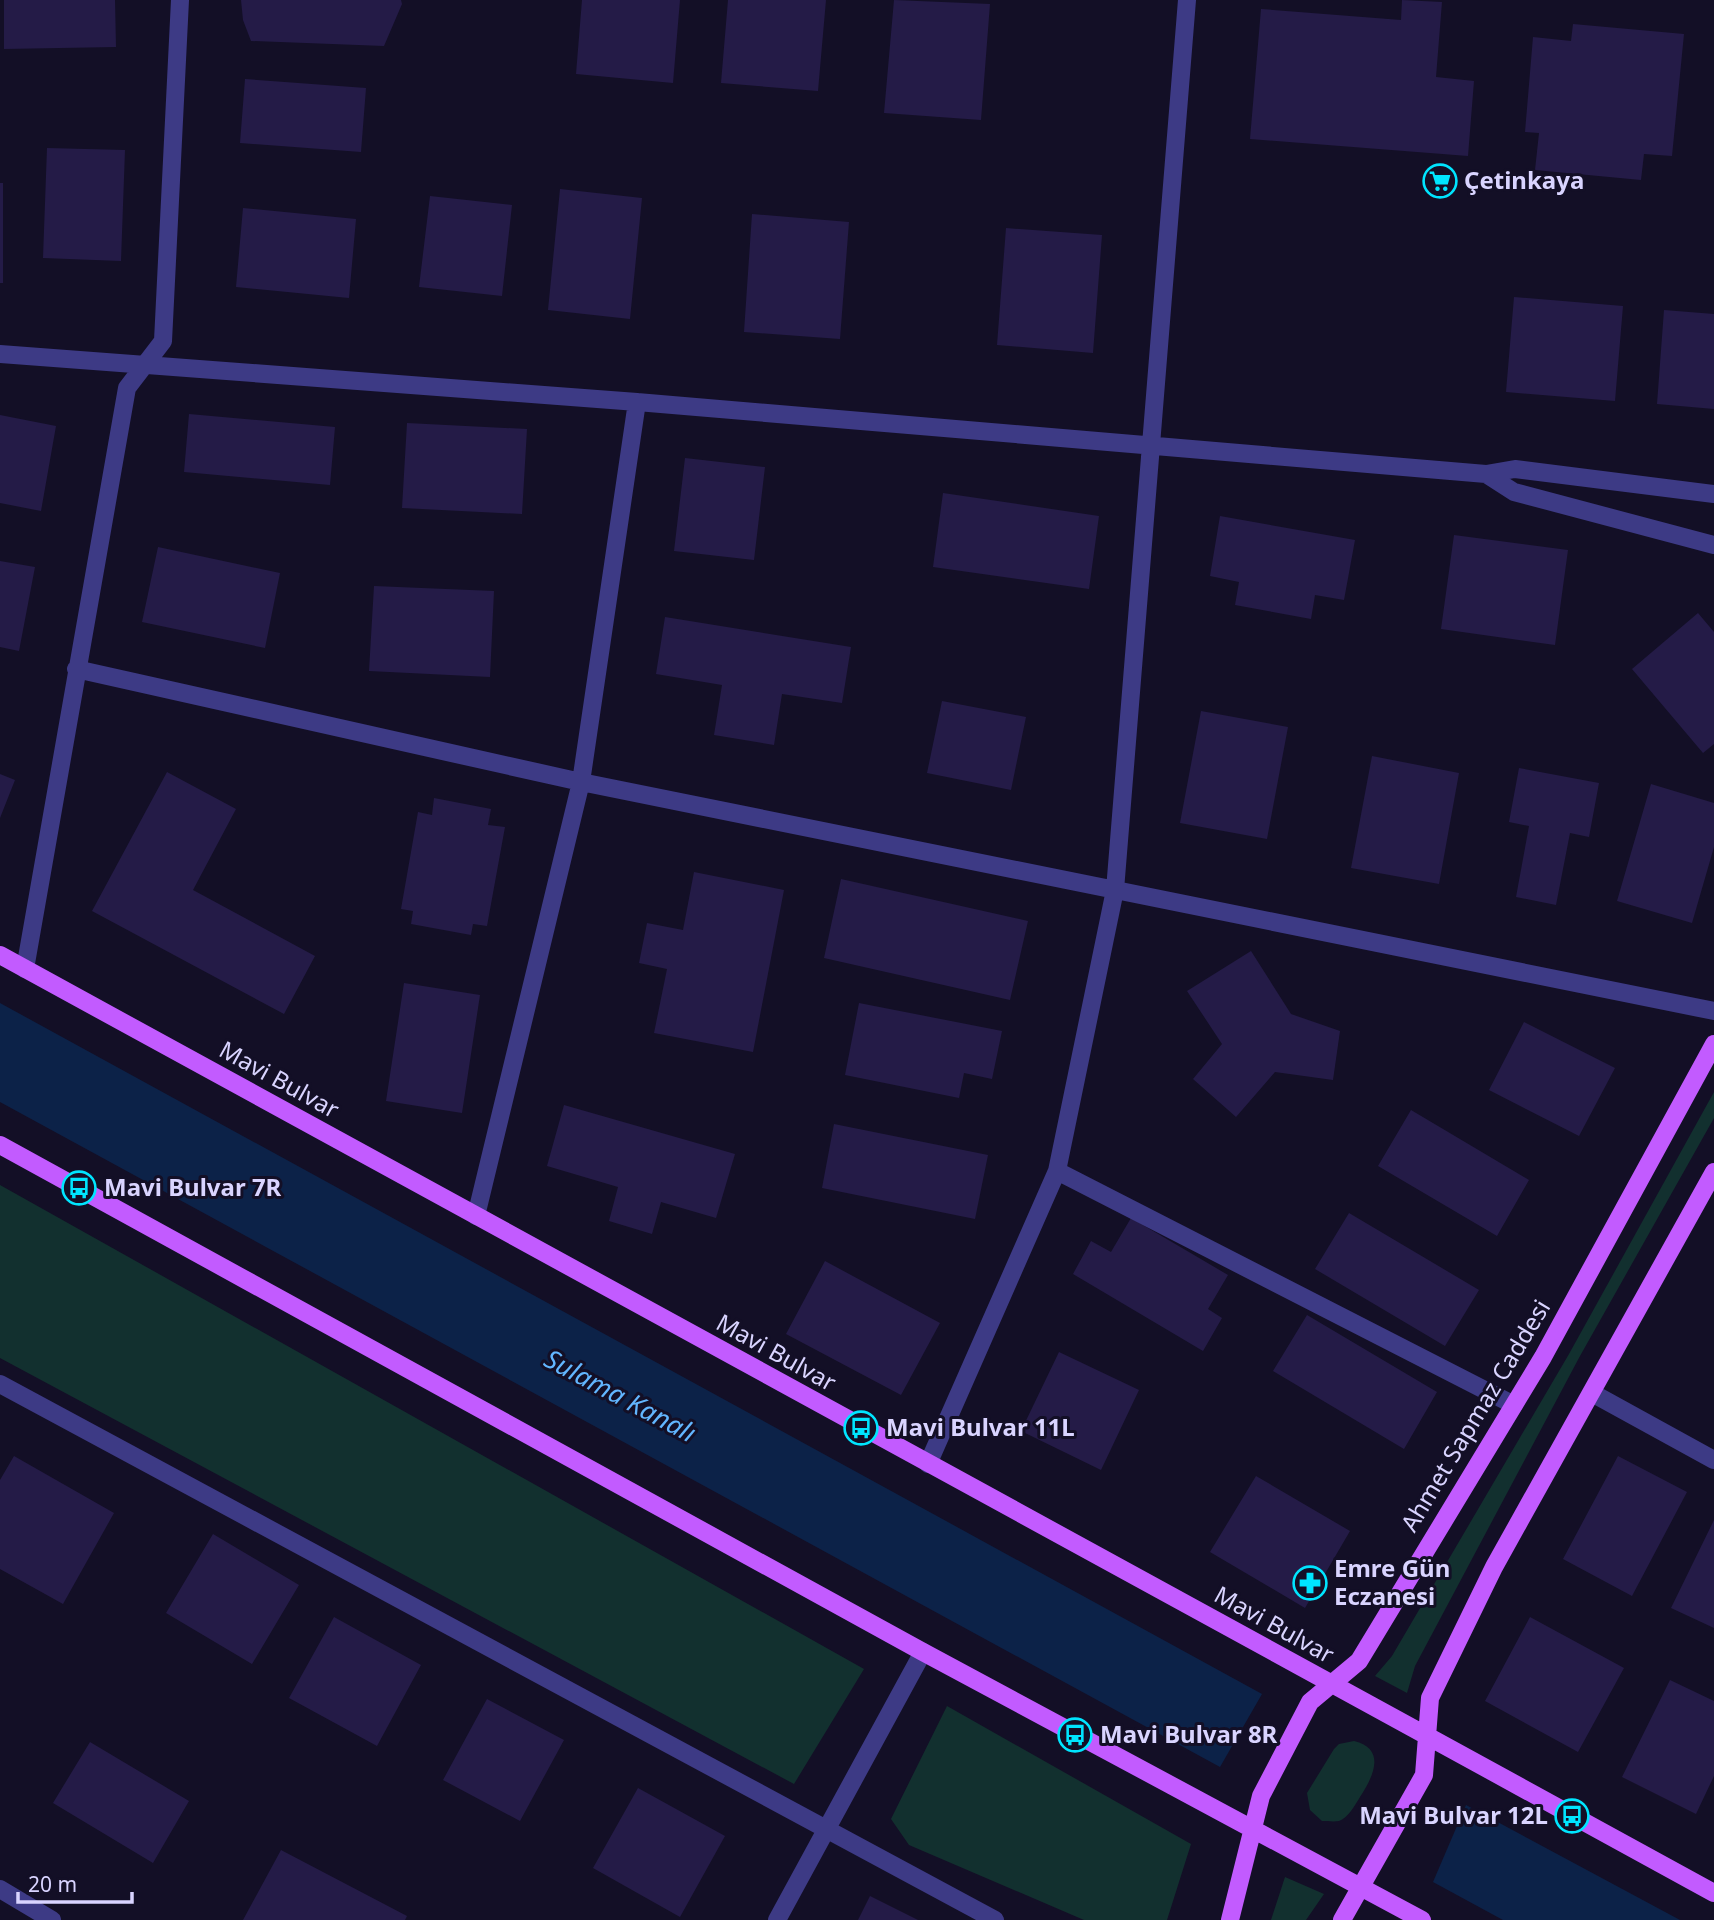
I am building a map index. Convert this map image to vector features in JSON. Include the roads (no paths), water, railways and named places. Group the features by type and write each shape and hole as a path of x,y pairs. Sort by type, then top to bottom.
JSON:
{"main road":[{"name":"Mavi Bulvar","path":"0,955 1714,1893"},
{"name":"Ahmet Sapmaz Caddesi","path":"1230,1920 1261,1796 1310,1702 1359,1661 1514,1405 1714,1044"},
{"path":"0,1145 923,1652 1422,1920"},
{"path":"1342,1920 1424,1775 1430,1699 1494,1567 1714,1172"}],"street":[{"path":"25,969 127,388 163,341 180,0"},
{"path":"928,1464 1057,1171 1115,890 1187,0"},
{"path":"0,354 637,402 1486,474 1515,469 1714,494"},
{"path":"476,1216 580,782 637,402"},
{"path":"1486,474 1514,492 1714,545"},
{"path":"76,669 580,782 1714,1011"},
{"path":"1057,1171 1514,1405"},
{"path":"0,1384 995,1920"},
{"path":"1592,1393 1714,1460"},
{"path":"776,1920 923,1652"},
{"path":"0,1889 52,1920"}],"water":[{"name":"Sulama Kanalı","path":"0,1003 1262,1694 1220,1767 0,1102"},
{"path":"1466,1805 1680,1920 1503,1920 1433,1882"}],"place":[{"name":"Çetinkaya","path":"1440,181"},
{"name":"Mavi Bulvar 7R","path":"79,1188"},
{"name":"Mavi Bulvar 11L","path":"861,1428"},
{"name":"Emre Gün Eczanesi","path":"1310,1583"},
{"name":"Mavi Bulvar 8R","path":"1075,1735"},
{"name":"Mavi Bulvar 12L","path":"1572,1816"}]}
